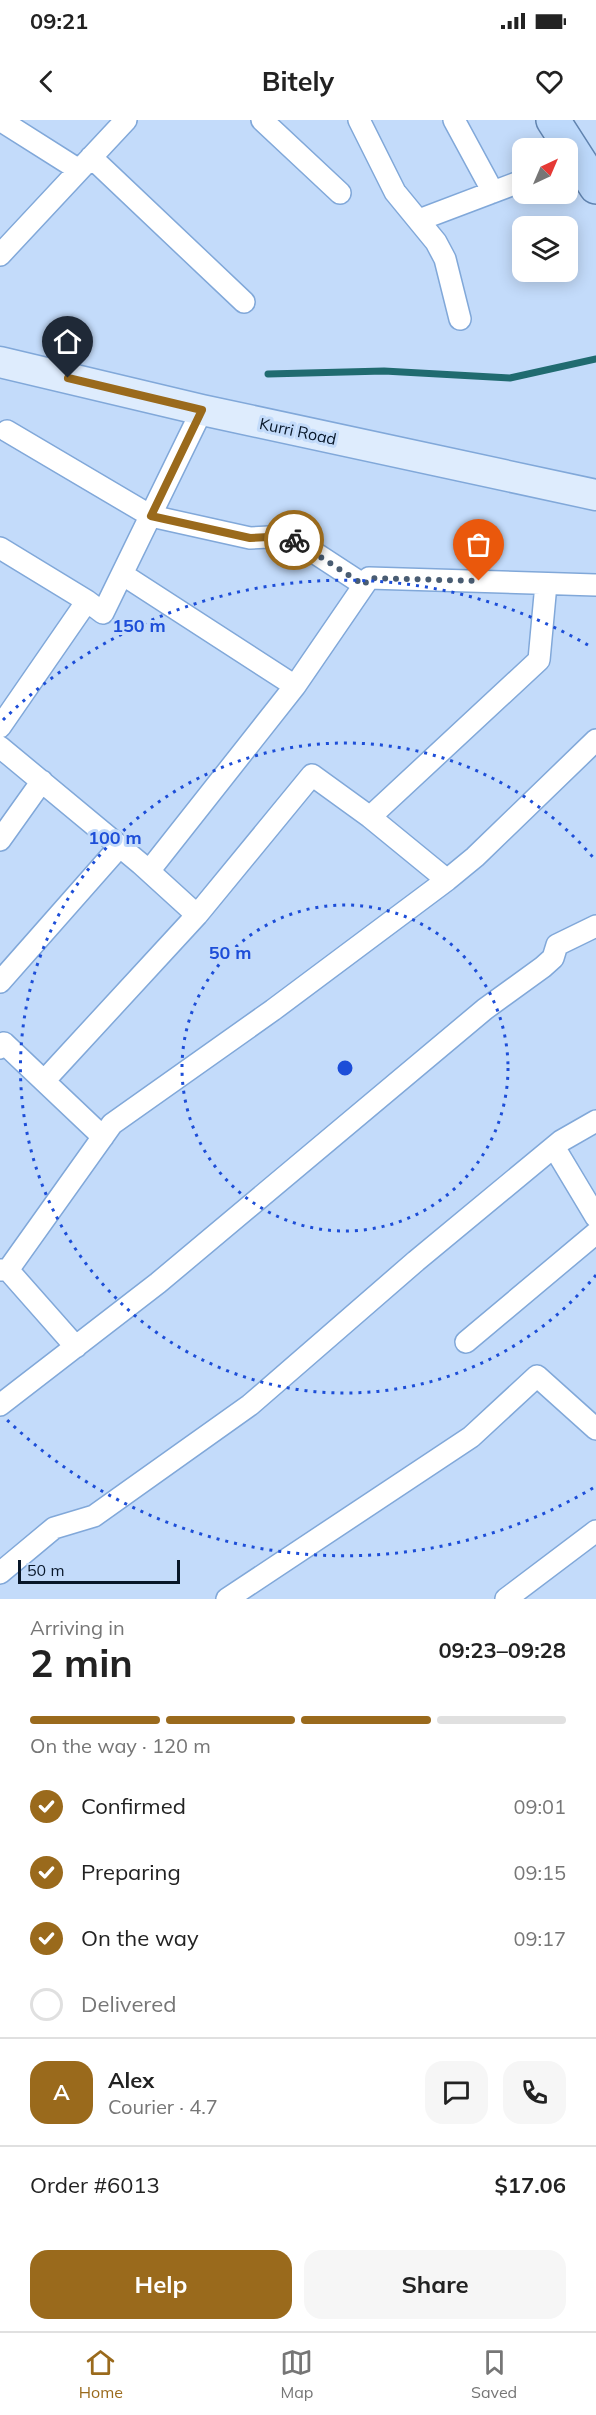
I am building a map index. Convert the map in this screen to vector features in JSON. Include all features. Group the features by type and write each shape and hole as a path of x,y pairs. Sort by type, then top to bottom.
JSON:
{"main road":[{"path":"555,121 562,138"},
{"path":"578,167 596,187"},
{"name":"Kurri Road","path":"0,362 202,410 596,495"}],"street":[{"path":"0,120 85,163 244,302"},
{"path":"0,255 126,120"},
{"path":"262,120 340,193"},
{"path":"359,120 395,192 436,242 445,259 460,319"},
{"path":"454,120 493,192"},
{"path":"419,220 512,185"},
{"path":"0,548 103,613 202,410"},
{"path":"7,431 151,516 250,538 289,536 364,585"},
{"path":"122,574 295,686"},
{"path":"149,871 295,686 369,578 596,585"},
{"path":"370,817 539,660 546,584"},
{"path":"0,727 87,601"},
{"path":"76,1347 4,1270 112,1124 273,1010 447,880 475,857 596,740"},
{"path":"0,747 120,846 197,915"},
{"path":"44,1081 197,915 312,775 370,817 447,880"},
{"path":"0,840 42,781"},
{"path":"0,982 120,846"},
{"path":"0,1405 159,1282 485,1009 543,967 553,958 557,945 596,926"},
{"path":"0,1048 4,1043 103,1137"},
{"path":"0,1573 54,1528 94,1516 250,1405 416,1261 554,1147 596,1121"},
{"path":"554,1147 596,1218"},
{"path":"466,1342 596,1233"},
{"path":"227,1599 471,1437 537,1376 596,1429"},
{"path":"506,1599 596,1531"}],"waterway":[{"path":"268,374 384,371 510,378 596,359"}],"way so far":[{"path":"294,540 364,585 369,578 479,581"}],"route":[{"path":"68,378 202,410 151,516 250,538 289,536 294,540"}]}
